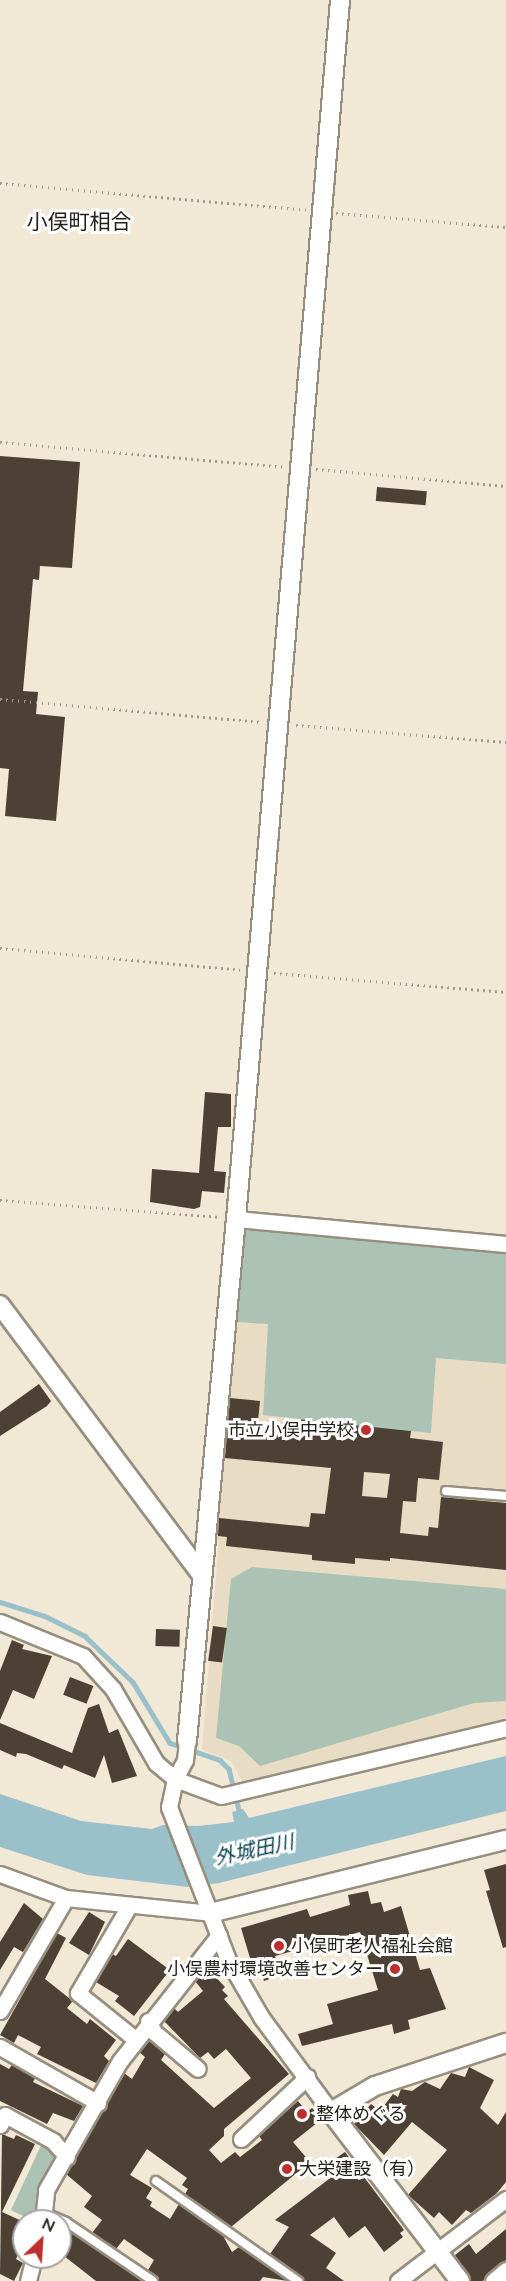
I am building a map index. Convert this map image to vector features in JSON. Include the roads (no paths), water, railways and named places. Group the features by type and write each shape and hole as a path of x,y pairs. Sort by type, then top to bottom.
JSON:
{"street":[{"path":"340,0 324,212 236,1219 186,1749 174,1779 169,1807 241,1988 331,2112 460,2281"},
{"path":"236,1219 506,1244"},
{"path":"0,1305 201,1574"},
{"path":"0,1622 65,1647 99,1670 130,1714 156,1763 174,1779 221,1796 506,1728"},
{"path":"0,1874 66,1898 129,1906 208,1907 506,1840"},
{"path":"0,2011 66,1898"},
{"path":"129,1906 78,1993 135,2039"},
{"path":"45,2209 46,2190 135,2039 219,1935"},
{"path":"148,2021 154,2032 198,2069"},
{"path":"331,2112 375,2086 506,2043"},
{"path":"0,2047 98,2103"},
{"path":"242,2139 307,2077"},
{"path":"0,2125 5,2115 53,2141 67,2157"},
{"path":"398,2281 438,2253 506,2199"},
{"path":"493,2281 506,2270"}],"lane":[{"path":"446,1491 506,1496"},
{"path":"156,2181 298,2281"},
{"path":"72,2226 153,2281"}],"water":[{"name":"外城田川","path":"506,1756 506,1811 219,1883 188,1887 87,1875 0,1847 0,1794 81,1821 152,1829 163,1825 198,1826 234,1822 232,1812 243,1809 249,1818"}],"waterway":[{"path":"0,1602 45,1616 85,1636 133,1682 170,1743 220,1760 229,1769 240,1814"}],"place":[{"name":"市立小俣中学校","path":"366,1430"},
{"name":"小俣町老人福祉会館","path":"279,1946"},
{"name":"小俣農村環境改善センター","path":"395,1969"},
{"name":"整体めぐる","path":"302,2114"},
{"name":"大栄建設（有）","path":"287,2169"}],"district":[{"name":"小俣町相合","path":"79,221"}]}
